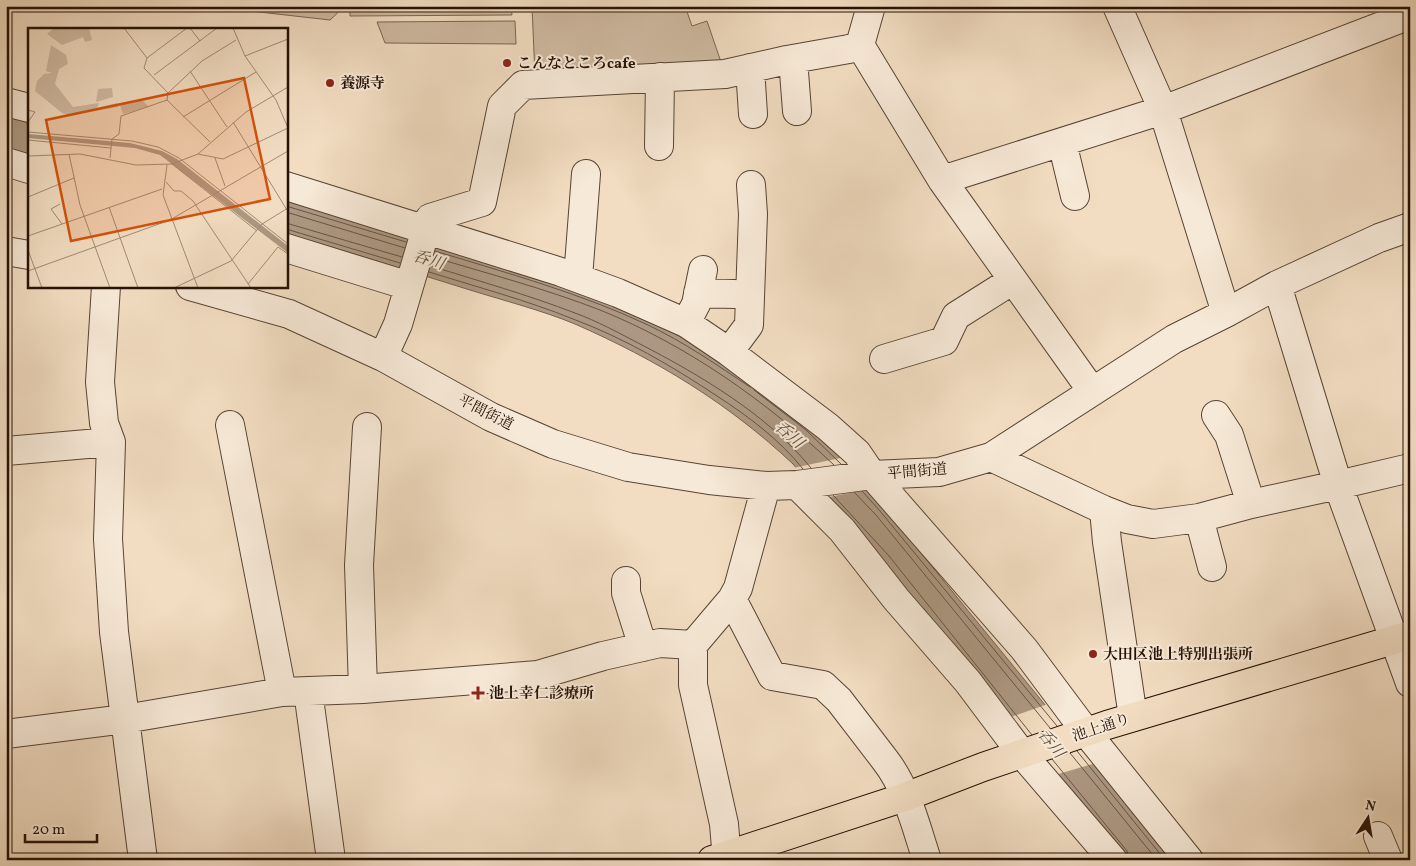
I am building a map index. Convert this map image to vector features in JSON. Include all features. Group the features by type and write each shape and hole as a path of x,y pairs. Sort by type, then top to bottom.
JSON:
{"main road":[{"name":"池上通り","path":"722,858 905,797 983,767 1082,733 1402,637"}],"street":[{"path":"871,6 860,45 942,180 1092,391"},
{"path":"1117,6 1163,110 1226,312"},
{"path":"942,180 1163,110 1407,24"},
{"path":"384,357 398,324 423,233 430,218 482,202 502,106 523,85 725,74 849,49 860,45"},
{"path":"793,59 797,111"},
{"path":"750,68 753,114"},
{"path":"659,146 660,77"},
{"path":"6,102 28,108"},
{"path":"1062,142 1075,196"},
{"path":"6,162 28,168"},
{"path":"578,278 586,174"},
{"path":"729,352 749,325 753,214 751,185"},
{"path":"288,187 423,233 578,278 618,293 686,324 729,352 828,426 857,453 867,476 1024,649 1082,733 1188,860"},
{"name":"平間街道","path":"197,288 289,314 384,357 491,417 553,444 628,467 709,480 766,486 800,485 867,476 939,472 991,457 1174,338 1277,285 1379,238 1410,227"},
{"path":"288,249 409,284"},
{"path":"6,251 28,255"},
{"path":"884,359 944,341 956,316 1013,280"},
{"path":"686,324 696,304 700,281 734,294"},
{"path":"1277,285 1338,486 1402,637 1410,684"},
{"path":"106,288 100,382 104,423 111,442 108,539 114,632 143,860"},
{"path":"1216,416 1229,435 1251,504"},
{"path":"230,425 295,691 331,860"},
{"path":"363,689 360,565 367,427"},
{"path":"6,451 111,442"},
{"path":"991,457 1104,510 1127,519 1154,524 1198,518 1410,468"},
{"path":"800,485 842,530 896,599 968,682 1113,860"},
{"path":"722,858 724,824 693,685 693,645 732,599 738,588 766,486"},
{"path":"1104,510 1133,717"},
{"path":"1198,518 1212,567"},
{"path":"626,581 626,593 643,647"},
{"path":"732,599 772,676 824,685 839,700 891,767 905,797 927,860"},
{"path":"6,734 125,719 295,691 363,689 538,674 660,643 693,645"}],"shaded area":[{"path":"206,6 345,6 330,20"},
{"path":"350,6 511,6 512,15 350,16"},
{"path":"532,6 685,6 692,26 707,21 722,65 535,76"},
{"path":"515,21 516,44 385,43 377,22"}],"water":[{"path":"6,115 28,122 28,154 6,147"},
{"name":"呑川","path":"288,201 544,279 652,321 704,350 809,427 844,459 1172,860 1120,860 793,464 768,442 717,402 635,352 575,324 536,310 288,234"}],"pier":[{"path":"845,457 870,489 819,499 793,468"},
{"path":"1048,704 1096,763 1048,777 1002,720"}],"place":[{"name":"こんなところcafe","path":"507,63"},
{"name":"養源寺","path":"330,83"},
{"name":"大田区池上特別出張所","path":"1093,654"},
{"name":"池上幸仁診療所","path":"478,693"}]}
